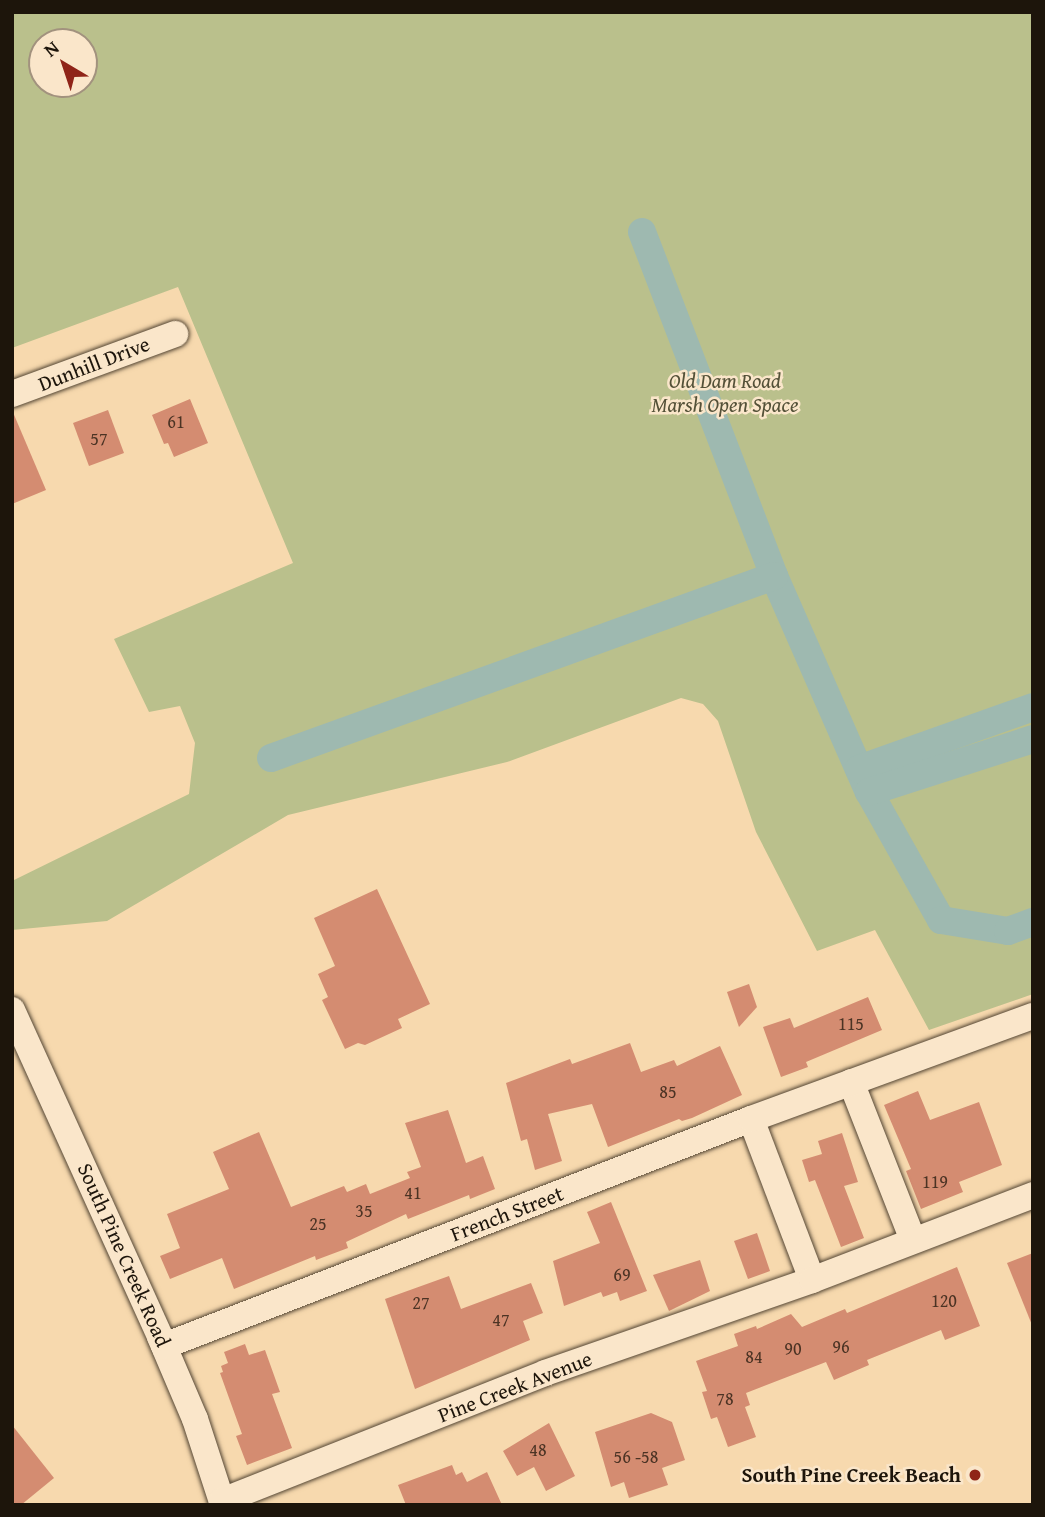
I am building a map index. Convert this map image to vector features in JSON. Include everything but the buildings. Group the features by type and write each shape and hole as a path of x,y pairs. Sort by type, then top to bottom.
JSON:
{"street":[{"name":"Dunhill Drive","path":"12,394 175,334"},
{"name":"South Pine Creek Road","path":"12,1010 164,1346 195,1419 223,1503"},
{"name":"French Street","path":"164,1346 751,1119 1033,1016"},
{"path":"851,1082 913,1240"},
{"path":"751,1119 812,1280"},
{"name":"Pine Creek Avenue","path":"223,1503 545,1373 812,1280 1033,1195"}],"green space":[{"name":"Old Dam Road Marsh Open Space","path":"12,12 1033,12 1033,994 929,1030 875,930 817,951 756,832 718,721 703,704 681,698 507,762 288,815 107,921 12,930 12,881 189,794 195,743 180,706 149,712 114,639 293,563 178,287 12,348"}],"waterway":[{"path":"642,232 774,576 869,792 941,920 1008,931 1033,922"},
{"path":"271,758 774,576"},
{"path":"859,769 1033,707"},
{"path":"869,792 1033,739"}],"place":[{"name":"South Pine Creek Beach","path":"975,1475"}]}
